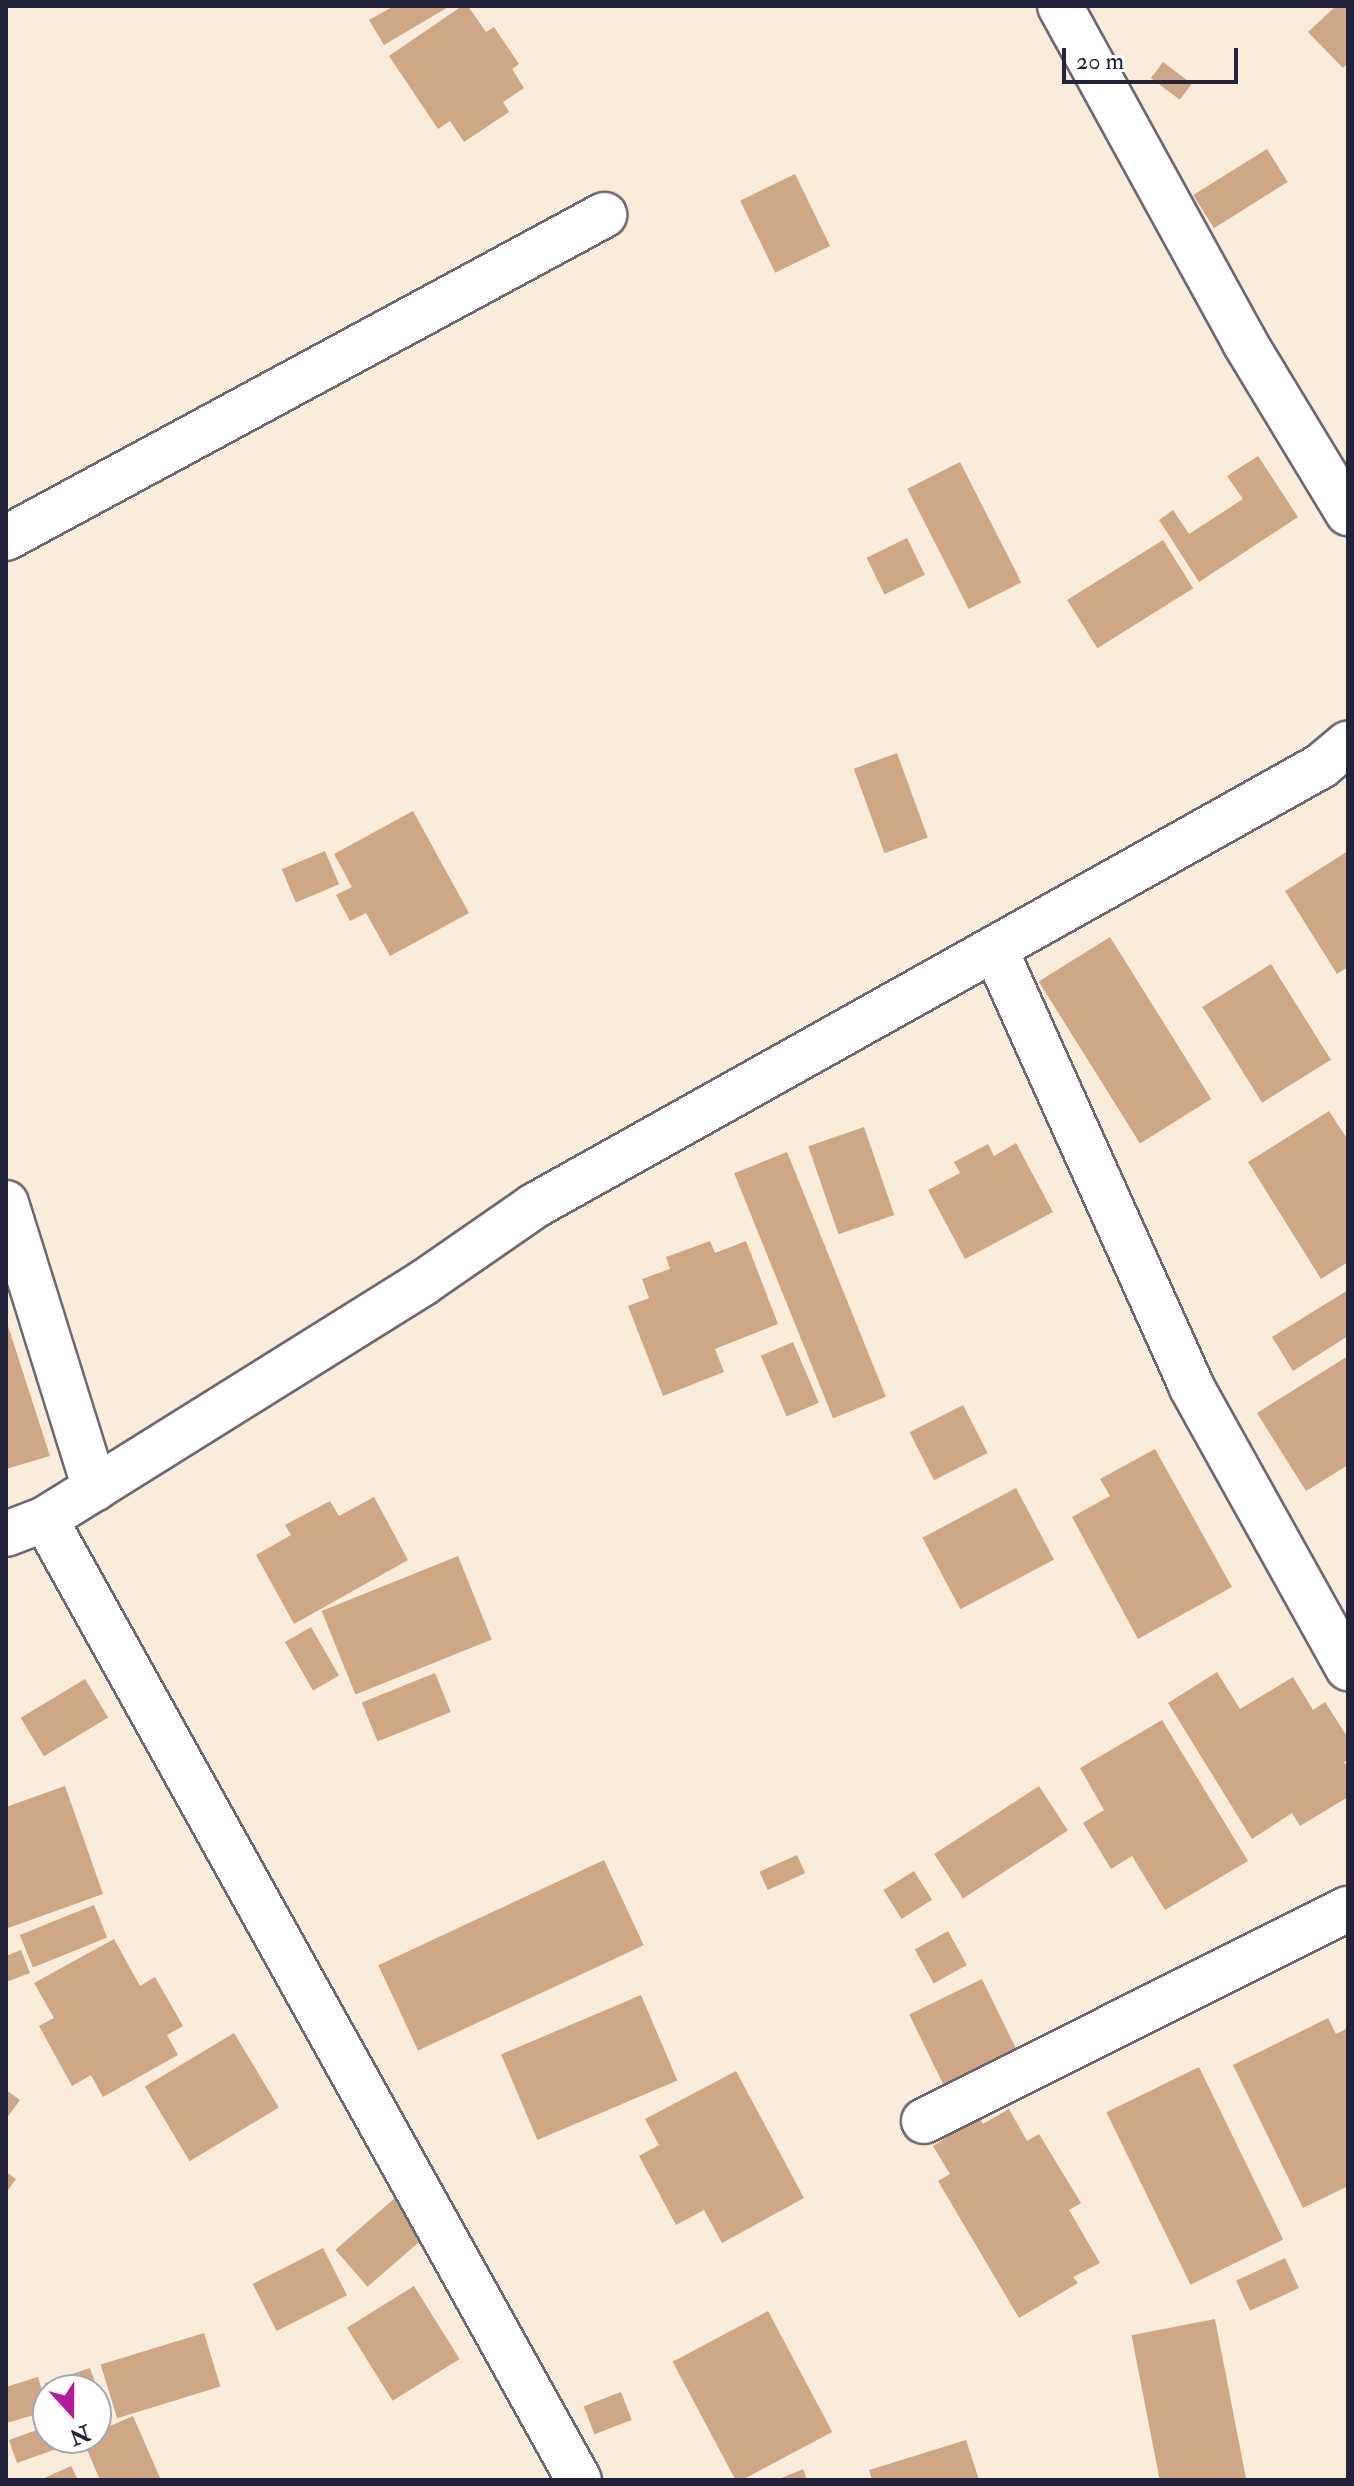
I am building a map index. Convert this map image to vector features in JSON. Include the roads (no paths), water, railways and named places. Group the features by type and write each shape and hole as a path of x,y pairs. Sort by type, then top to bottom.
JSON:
{"street":[{"path":"1060,6 1245,343 1348,513"},
{"path":"6,538 604,215"},
{"path":"579,2480 26,1526 95,1488 423,1283 534,1206 1321,766 1348,743"},
{"path":"995,949 1191,1386 1348,1668"},
{"path":"6,1203 95,1488"},
{"path":"924,2121 1348,1909"}]}
